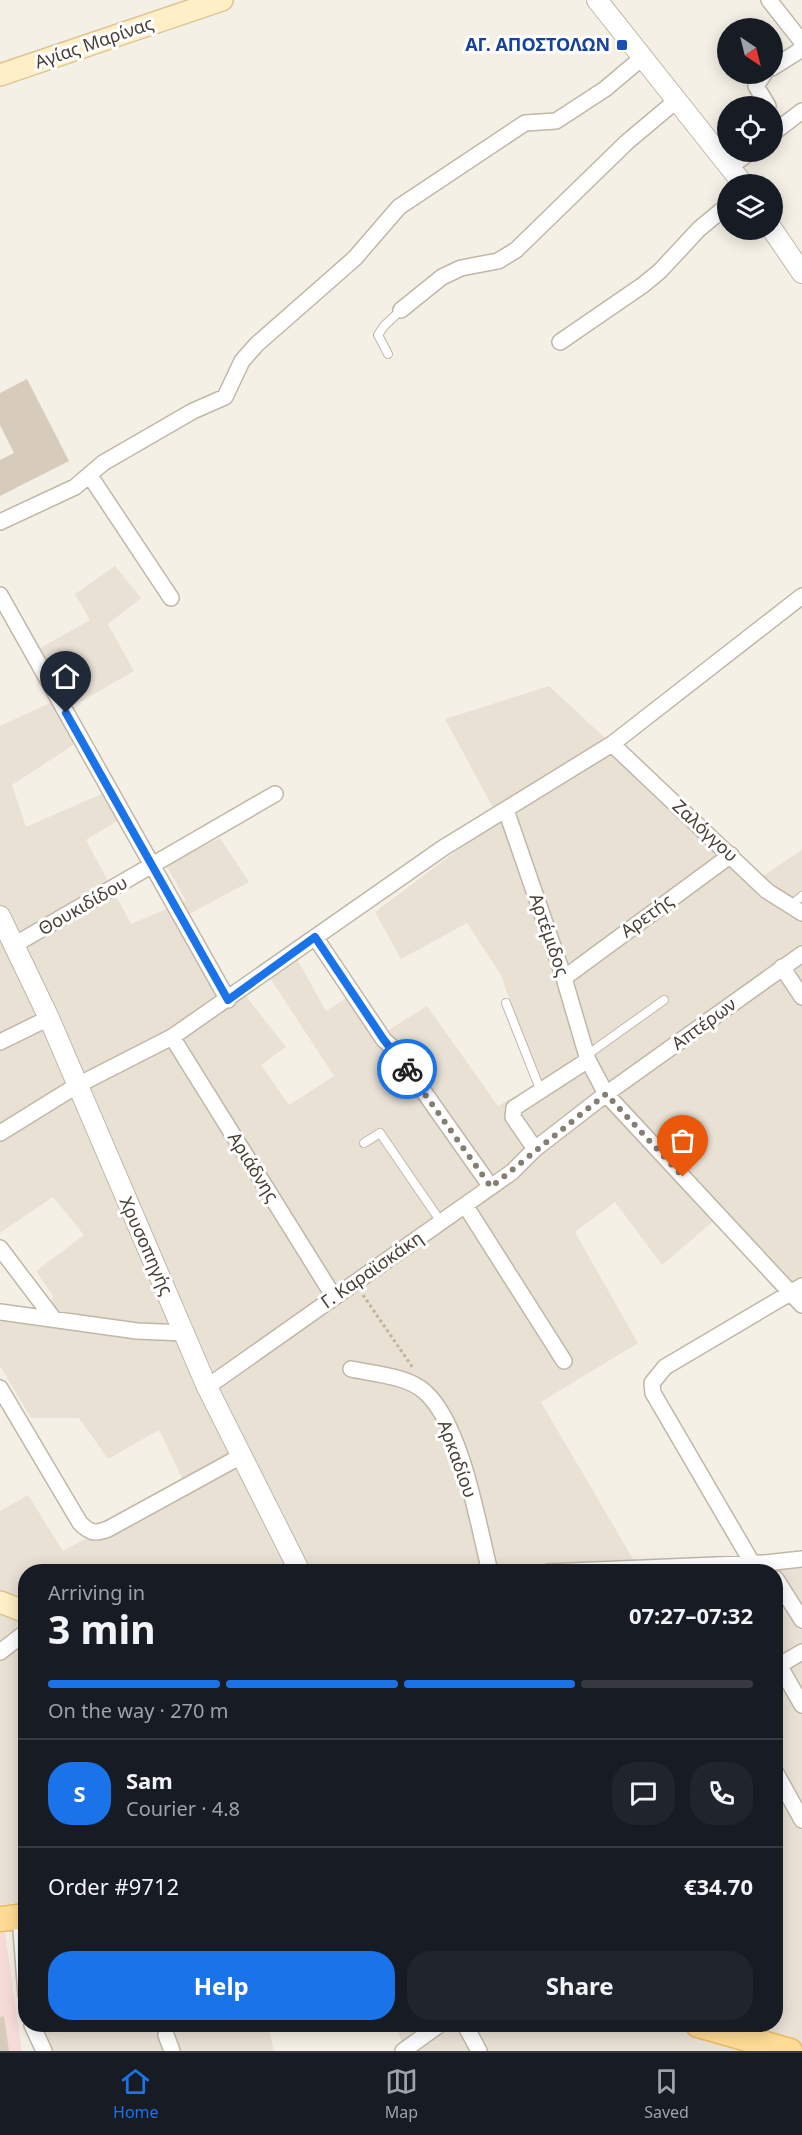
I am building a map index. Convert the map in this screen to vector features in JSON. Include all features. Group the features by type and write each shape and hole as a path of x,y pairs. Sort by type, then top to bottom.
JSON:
{"main road":[{"name":"Αγίας Μαρίνας","path":"0,75 222,0"},
{"path":"0,1602 18,1609"},
{"path":"724,2032 790,2051"}],"street":[{"path":"597,0 735,174"},
{"path":"769,0 802,42"},
{"path":"783,61 802,49"},
{"path":"0,522 86,479 103,463 193,411 225,397 242,361 257,344 355,258 399,207 525,123 556,121 605,89 643,57"},
{"path":"401,310 442,277 462,268 498,261 516,250 627,142 677,100"},
{"path":"783,125 802,111"},
{"path":"730,167 737,162"},
{"path":"560,342 643,285 717,214"},
{"path":"780,240 802,273"},
{"path":"86,479 171,598"},
{"path":"0,595 228,1000"},
{"path":"0,1133 76,1086 172,1037 443,848 612,744 802,596"},
{"name":"Ζαλόγγου","path":"612,744 767,891 796,910"},
{"name":"Θουκιδίδου","path":"14,945 275,794"},
{"name":"Αρτέμιδος","path":"506,810 564,978 587,1058"},
{"name":"Αρετής","path":"564,978 731,855"},
{"name":"Χρυσοπηγής","path":"0,916 49,1018 76,1086 207,1387 296,1564"},
{"path":"315,937 384,1040 393,1048 491,1187"},
{"name":"Απτέρων","path":"606,1094 802,954"},
{"path":"782,967 802,997"},
{"path":"0,1042 49,1018"},
{"name":"Αριάδνης","path":"172,1037 334,1297"},
{"path":"535,1149 512,1113 517,1104 587,1058 606,1094 797,1289 802,1305"},
{"name":"Γ. Καραϊσκάκη","path":"207,1387 491,1187 535,1149 606,1094"},
{"path":"465,1205 564,1361"},
{"path":"0,1248 53,1318"},
{"path":"761,1564 653,1393 652,1383 665,1367 797,1289"},
{"path":"0,1312 137,1331 184,1333"},
{"path":"351,1369 407,1382 425,1391"},
{"path":"0,1388 80,1523 88,1531 97,1533 108,1528 243,1455"},
{"name":"Αρκαδίου","path":"425,1391 448,1426 467,1478 488,1564"},
{"path":"769,1564 802,1559"},
{"path":"783,1590 802,1620"},
{"path":"0,1652 18,1638"},
{"path":"783,1663 802,1652"},
{"path":"783,1675 802,1705"},
{"path":"783,1786 802,1820"},
{"path":"15,1917 18,1938"},
{"path":"35,2032 44,2051"},
{"path":"403,2051 429,2032"},
{"path":"469,2032 479,2051"},
{"path":"166,2035 172,2051"}],"lane":[{"path":"388,354 378,335 401,310"},
{"path":"796,910 802,896"},
{"path":"587,1058 664,1000"},
{"path":"506,1003 540,1089"},
{"path":"364,1143 380,1133 441,1222"}],"path":[{"path":"354,1282 408,1359 425,1391"}],"shaded area":[{"path":"115,566 141,598 108,624 134,671 66,710 78,742 12,785 26,827 106,792 122,818 86,840 131,924 186,901 166,865 220,838 249,882 178,920 225,1002 242,991 286,1047 261,1065 289,1105 334,1076 270,978 297,959 326,1011 352,994 379,1036 427,1006 498,1106 538,1083 501,975 467,923 401,959 375,912 499,819 445,719 549,686 618,750 752,883 802,850 802,1290 794,1295 722,1214 662,1265 615,1202 575,1232 638,1343 541,1402 636,1564 18,1564 18,1926 15,1903 0,1905 0,1511 28,1495 63,1551 185,1484 159,1430 108,1459 79,1418 31,1418 0,1366 0,1321 46,1324 53,1296 36,1271 84,1235 53,1197 0,1233 0,726 65,696 35,651 90,620 75,594"},
{"path":"802,1562 802,2051 404,2051 399,2032 783,2032 783,1564 636,1564"},
{"path":"5,1932 22,2051 0,2051 0,1933"},
{"path":"33,2032 270,2032 274,2051 181,2051 179,2046 174,2051 36,2051"}],"building":[{"path":"27,379 69,461 0,496 0,460 14,453 0,425 0,393"},
{"path":"4,2016 9,2051 0,2051 0,2017"}],"way so far":[{"path":"407,1069 491,1187 512,1172 535,1149 606,1094 683,1177"}],"place":[{"name":"ΑΓ. ΑΠΟΣΤΟΛΩΝ","path":"622,45"}],"route":[{"path":"66,713 154,865 228,1000 315,937 384,1040 393,1048 407,1069"}]}
